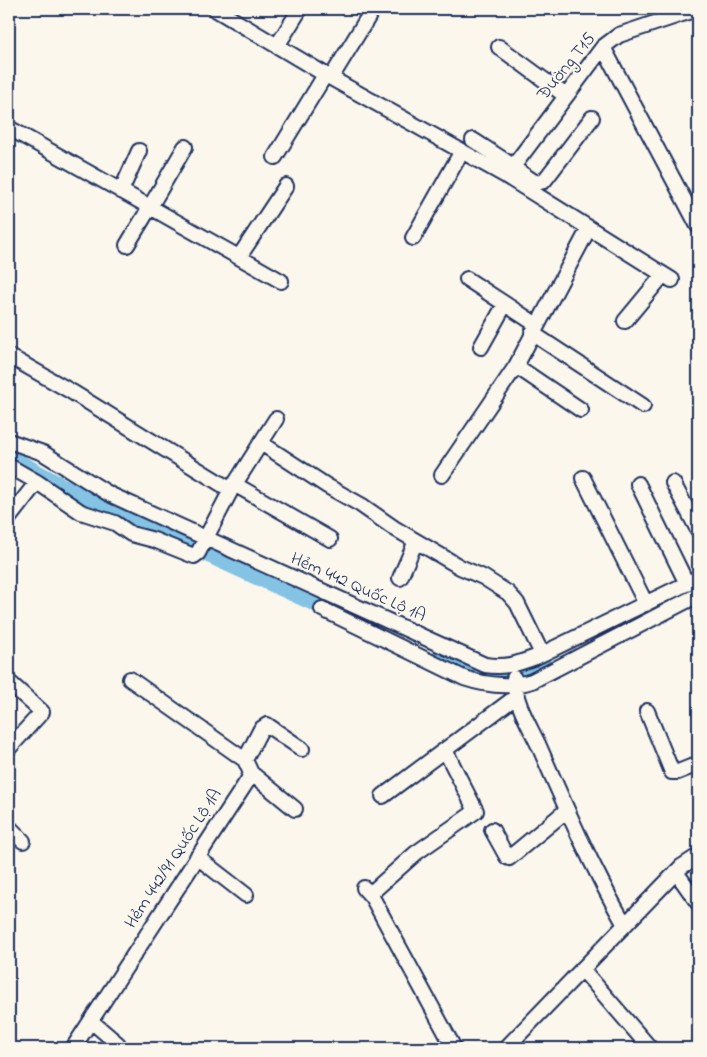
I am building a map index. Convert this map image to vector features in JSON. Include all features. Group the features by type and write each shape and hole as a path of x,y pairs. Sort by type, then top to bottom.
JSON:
{"street":[{"path":"277,46 300,9"},
{"path":"275,157 372,9"},
{"path":"223,11 328,76 462,151 510,170 536,183 544,181 592,118"},
{"name":"Đường T15","path":"510,170 603,47 619,34 697,12"},
{"path":"499,46 566,96"},
{"path":"603,47 698,226"},
{"path":"9,128 224,248 281,282"},
{"path":"472,140 589,228 668,278 625,321"},
{"path":"127,244 185,147"},
{"path":"121,191 139,151"},
{"path":"413,238 462,151"},
{"path":"239,257 286,186"},
{"path":"442,475 516,366 589,228"},
{"path":"467,279 505,304 535,329 643,406"},
{"path":"480,347 505,304"},
{"path":"9,356 232,487 330,539"},
{"path":"516,366 581,410"},
{"path":"9,466 37,482 81,512 115,523 131,534 154,540 191,556 196,556 232,487 276,419"},
{"name":"Hẻm 442 Quốc Lộ 1A","path":"9,441 43,453 109,494 202,544 472,660 485,665 498,666 515,678 542,654 693,581"},
{"path":"261,443 460,568 483,577 508,592 517,603 542,654"},
{"path":"583,478 646,604"},
{"path":"9,518 37,482"},
{"path":"673,483 698,530"},
{"path":"638,484 693,581"},
{"path":"400,578 416,541"},
{"path":"322,609 464,678 488,683 515,678 532,681 698,595"},
{"path":"384,796 445,750 515,678"},
{"path":"515,678 567,810 609,898 625,925"},
{"path":"130,679 245,760 251,773 295,809"},
{"path":"9,682 42,712 9,748"},
{"path":"647,711 672,772 678,772 698,764"},
{"path":"245,760 261,729 267,725 302,749"},
{"path":"445,750 476,811 416,853 367,891 454,1048"},
{"name":"Hẻm 442/91 Quốc Lộ 1A","path":"73,1048 251,773"},
{"path":"492,830 509,858 567,810"},
{"path":"9,827 23,841"},
{"path":"506,1048 681,867 698,856"},
{"path":"198,857 246,895"},
{"path":"676,872 698,903"},
{"path":"582,969 650,1048"},
{"path":"91,1021 118,1044 116,1048"}],"waterway":[{"path":"9,458 60,486 338,613"},
{"path":"439,659 481,676 496,678 541,660"}]}
